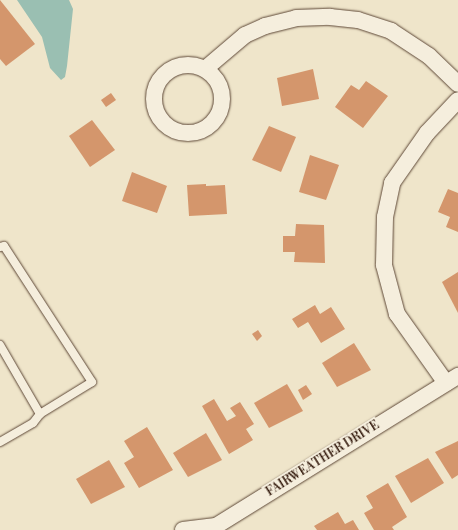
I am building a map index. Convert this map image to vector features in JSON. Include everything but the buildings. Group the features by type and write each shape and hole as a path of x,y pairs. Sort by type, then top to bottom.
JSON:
{"street":[{"path":"205,69 245,35 265,26 296,18 330,17 358,20 391,31 429,56 458,84"},
{"path":"190,64 205,69 216,79 222,99 216,118 202,130 184,133 169,128 158,117 153,102 158,81 173,68 190,64"},
{"path":"452,379 397,314 384,265 385,217 392,183 427,133 458,100"},
{"name":"FAIRWEATHER DRIVE","path":"183,530 216,526 452,379"}],"lane":[{"path":"0,247 4,246 92,382 40,414 33,423 0,442"},
{"path":"0,345 40,414"}],"water":[{"path":"17,0 69,0 73,9 67,66 65,77 61,80 50,68 42,37"}]}
